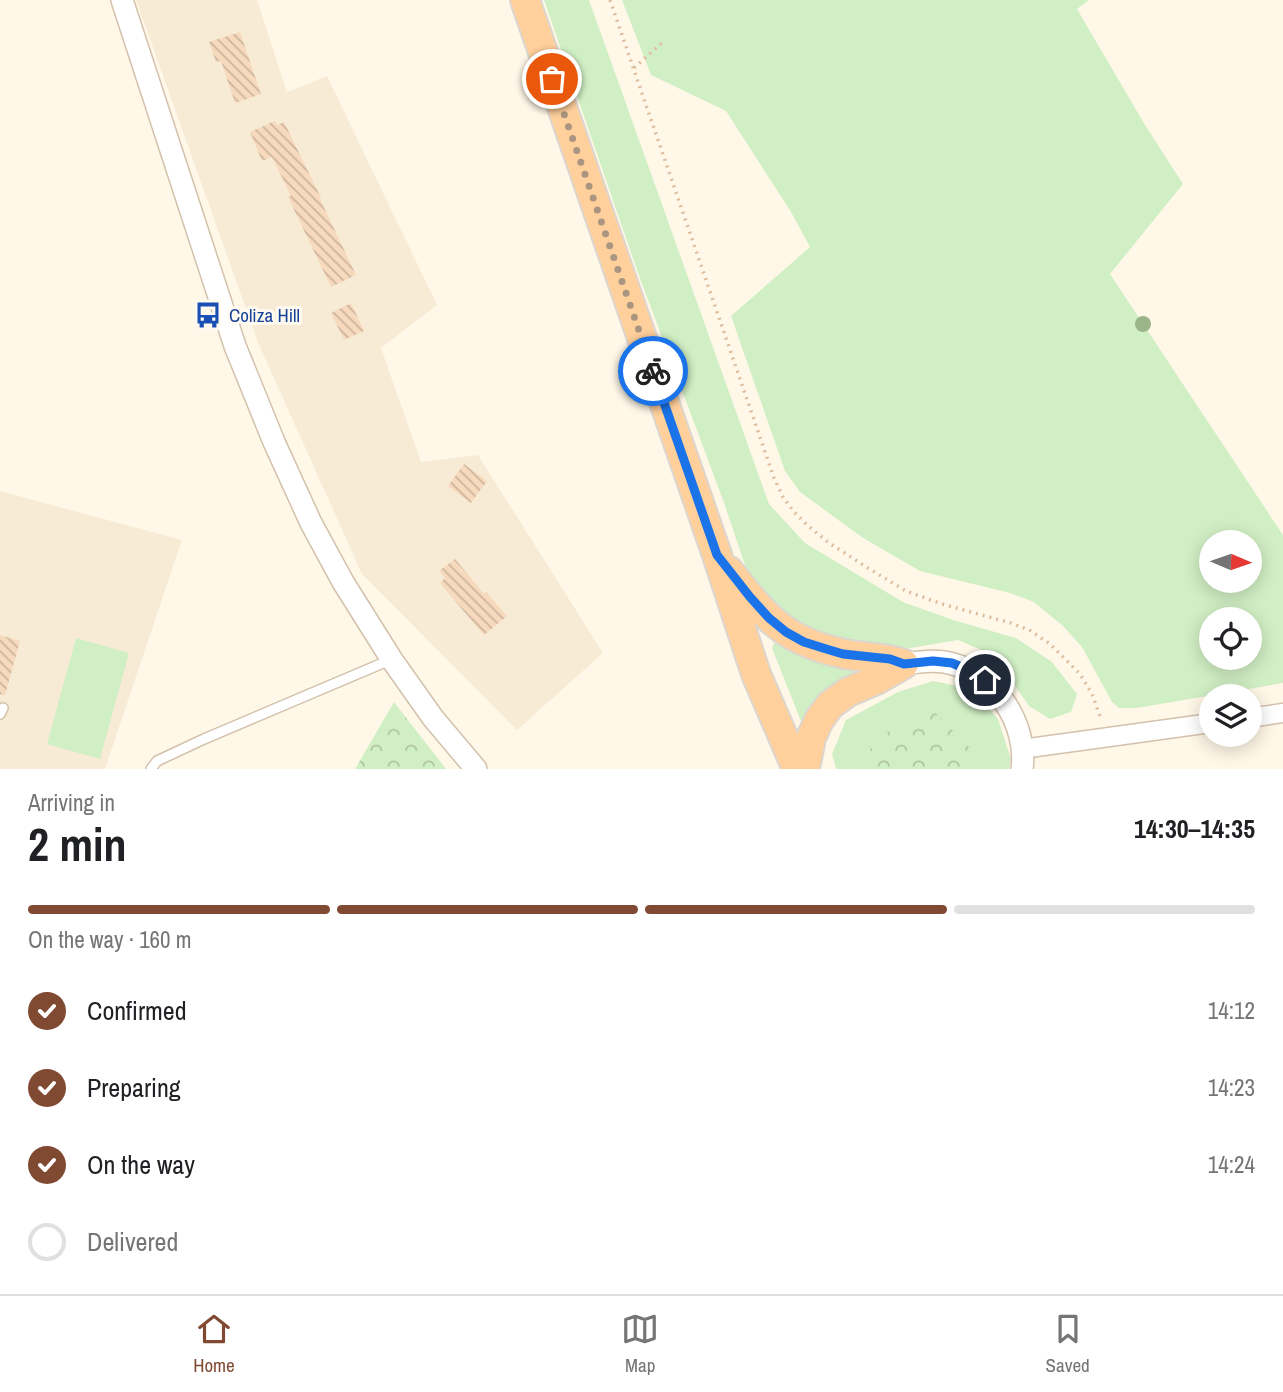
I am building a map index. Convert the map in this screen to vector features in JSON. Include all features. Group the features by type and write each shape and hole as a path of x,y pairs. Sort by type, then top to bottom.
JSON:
{"highway":[{"path":"525,0 756,674 797,769"},
{"path":"717,555 750,597 786,632 804,642 843,654 890,659 904,664"},
{"path":"805,769 811,738 830,705 849,692 904,664"}],"street":[{"path":"122,0 235,346 310,523 392,660 433,718 477,769"},
{"path":"904,664 933,661 952,663 985,680 999,695 1015,722 1022,759 1105,737 1199,725"},
{"path":"1262,716 1283,713"}],"lane":[{"path":"152,769 157,761 204,739 392,660"}],"path":[{"path":"610,0 765,454 783,497 794,512 829,543 906,591 942,604 1011,622 1050,644 1080,674 1092,694 1105,737"},
{"path":"634,68 664,41"}],"shaded area":[{"path":"136,0 257,0 287,92 327,76 437,305 381,348 421,462 478,455 603,653 517,730 362,574 259,345"},
{"path":"0,491 182,540 105,769 0,769"}],"green space":[{"path":"544,0 589,0 769,504 805,543 903,602 1016,638 1052,662 1077,694 1071,712 1050,719 1029,706 1009,677 1002,659 958,640 899,650 827,644 778,612 752,586 723,500 638,273"},
{"path":"622,0 1089,0 1077,9 1183,184 1110,274 1283,535 1283,683 1262,687 1262,684 1199,684 1199,697 1137,708 1119,708 1112,702 1082,647 1063,626 1034,602 1010,593 920,571 863,538 800,492 785,471 731,316 810,247 791,212 726,111 651,75"},
{"path":"76,638 129,653 100,759 47,744"},
{"path":"774,643 879,668 802,722 772,648"},
{"path":"933,681 972,689 998,719 1011,759 1009,769 964,769 969,748 883,735 853,769 836,769 832,754 846,720 898,692"},
{"path":"394,702 446,769 355,769"},
{"path":"929,706 970,748 964,769 853,769 883,735"}],"building":[{"path":"240,32 261,94 235,103 221,61 216,62 209,42"},
{"path":"275,121 277,125 284,122 356,275 331,287 272,157 262,161 250,132"},
{"path":"351,303 364,331 344,340 331,313"},
{"path":"464,464 487,481 471,503 448,486"},
{"path":"455,559 484,594 486,592 507,616 484,635 440,583 445,578 439,571"},
{"path":"0,635 20,641 5,695 0,694"}],"way so far":[{"path":"552,79 653,371"}],"place":[{"name":"Coliza Hill","path":"208,315"}],"route":[{"path":"653,371 717,555 769,618 804,642 843,654 890,659 904,664 933,661 952,663 985,680"}]}
